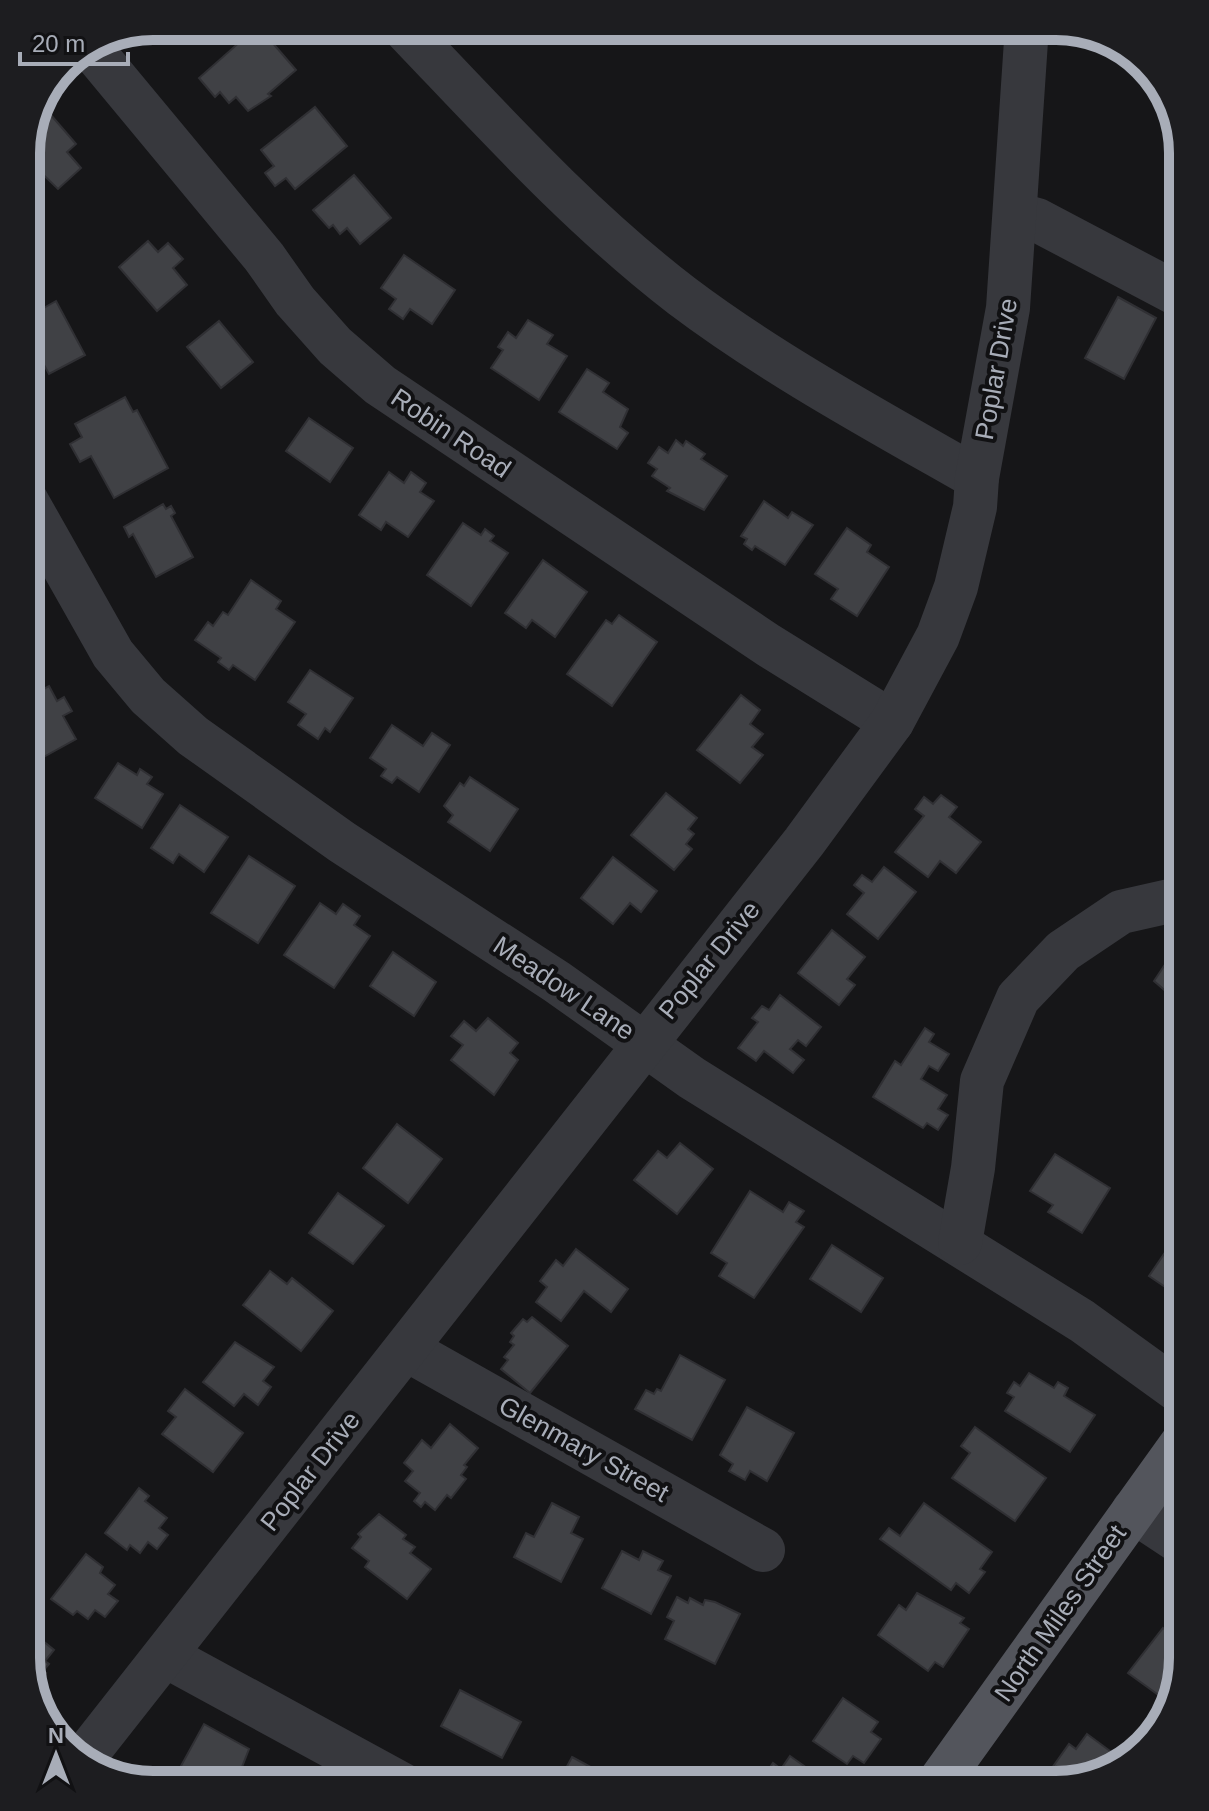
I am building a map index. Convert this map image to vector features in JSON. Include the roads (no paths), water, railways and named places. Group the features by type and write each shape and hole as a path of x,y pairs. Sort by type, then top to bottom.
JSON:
{"main road":[{"name":"North Miles Street","path":"947,1771 1169,1461"}],"street":[{"path":"415,40 573,204 683,297 841,400 977,478"},
{"name":"Poplar Drive","path":"96,1743 804,842 892,722 938,636 956,587 975,507 977,478 1008,308 1026,40"},
{"name":"Robin Road","path":"97,56 264,257 295,301 335,346 380,385 768,645 892,722"},
{"path":"1015,214 1037,220 1169,290"},
{"name":"Meadow Lane","path":"40,525 113,654 159,706 193,736 342,842 644,1042 692,1078 1082,1321 1169,1384"},
{"path":"960,1243 973,1168 982,1081 1018,998 1063,951 1121,912 1169,901"},
{"name":"Glenmary Street","path":"406,1349 763,1550"},
{"path":"1133,1511 1169,1535"},
{"path":"166,1656 377,1771"}]}
